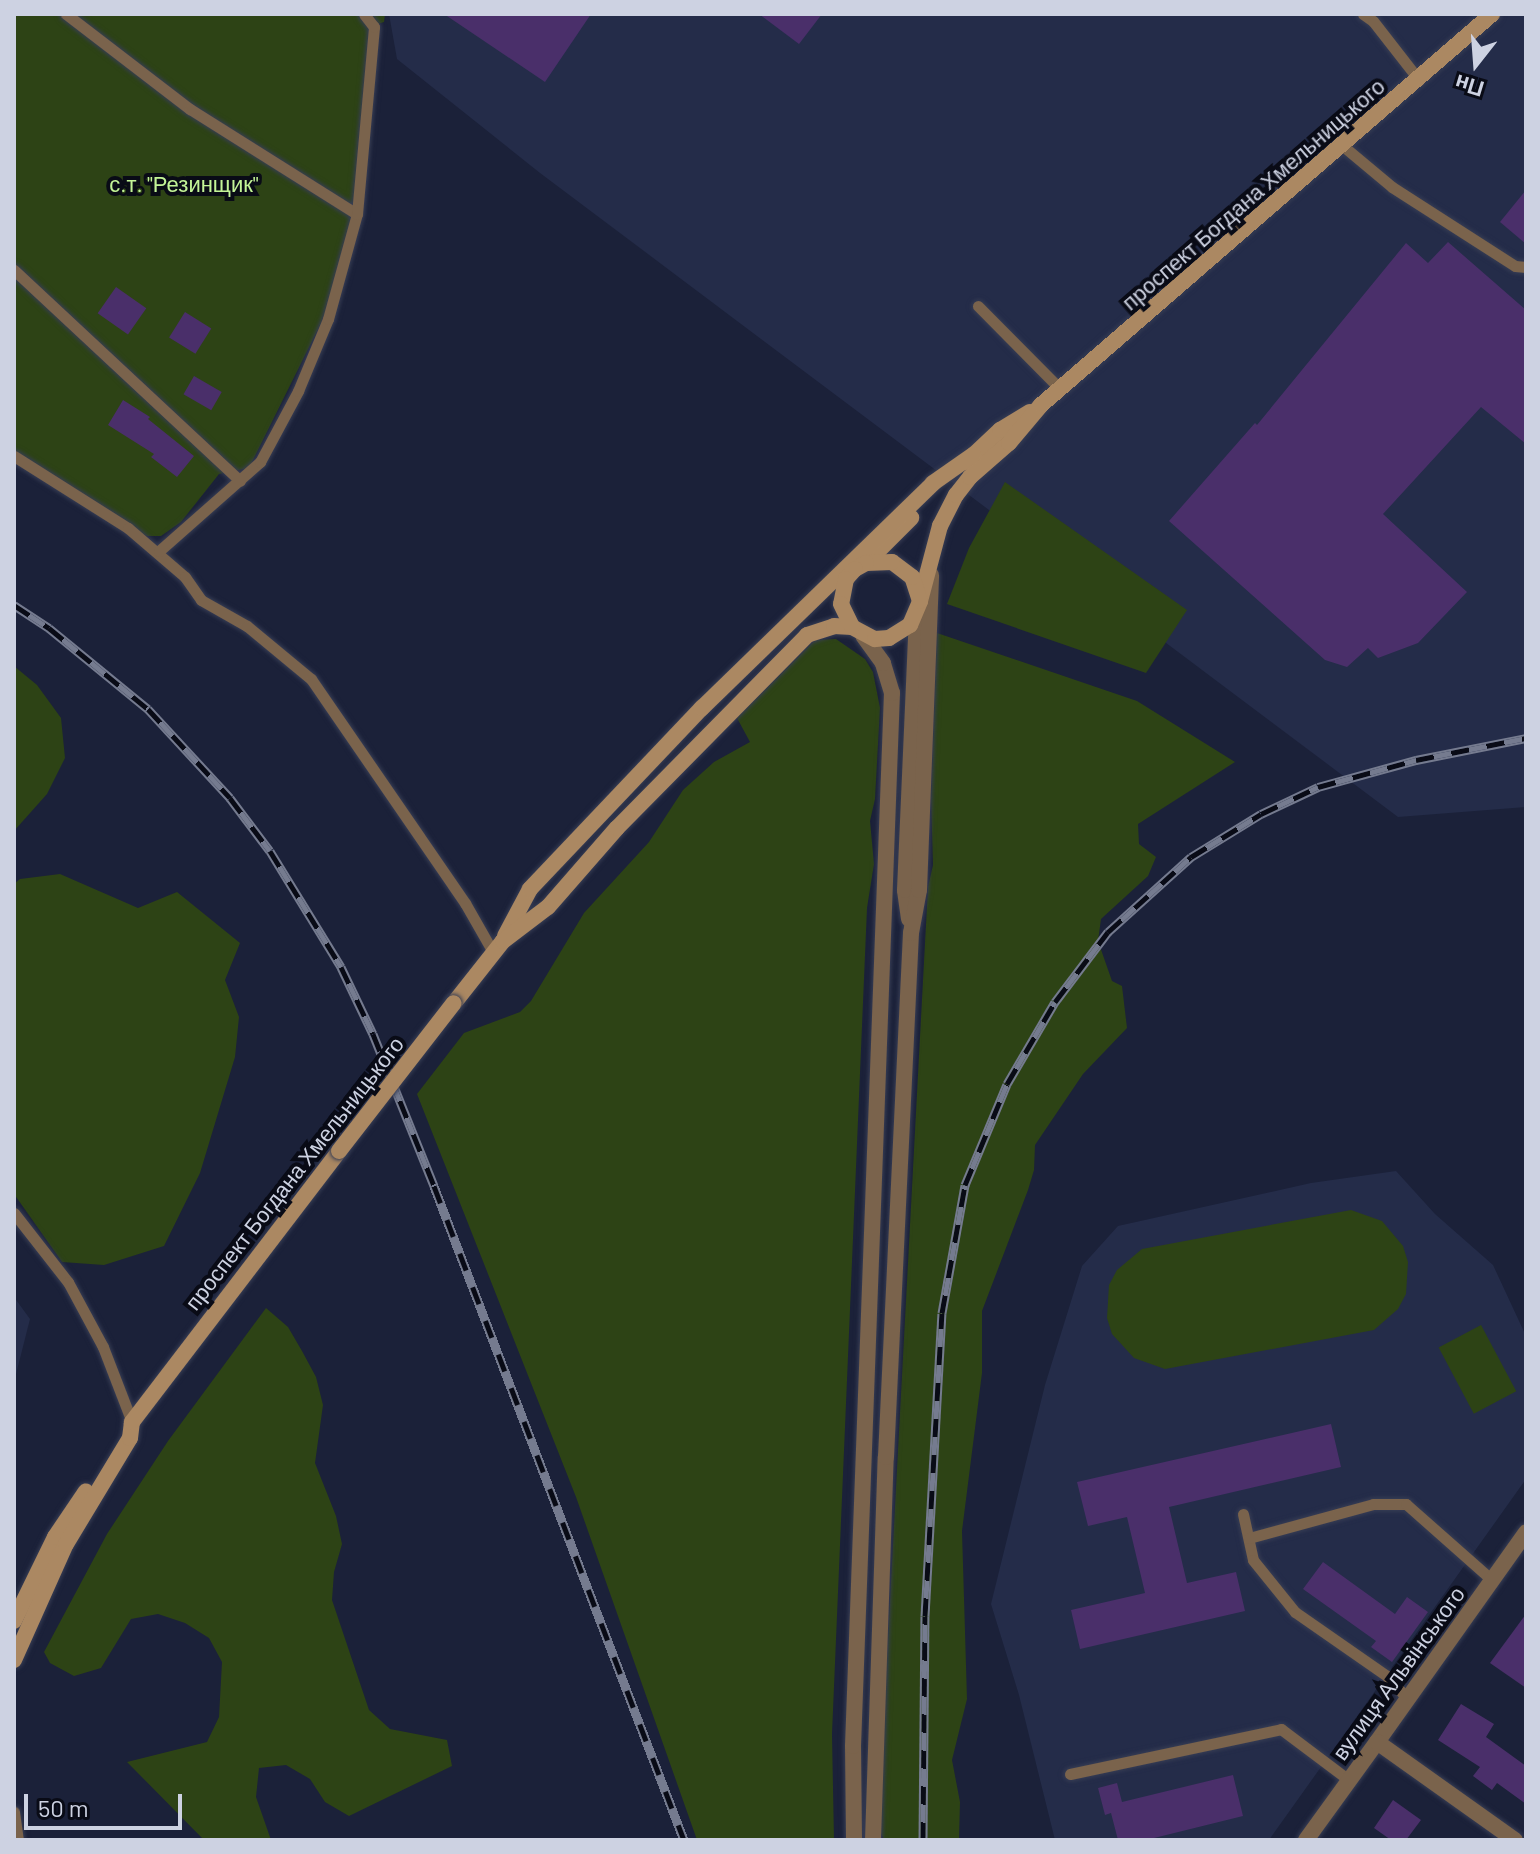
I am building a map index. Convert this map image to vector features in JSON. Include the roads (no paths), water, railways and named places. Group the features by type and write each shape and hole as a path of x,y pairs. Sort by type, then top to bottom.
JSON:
{"main road":[{"name":"проспект Богдана Хмельницького","path":"819,592 846,579 866,563 1000,430 1041,405 1060,389 1492,14"},
{"name":"проспект Богдана Хмельницького","path":"498,946 548,907 617,828 807,635 822,628 889,638 901,633 918,608 934,549 956,495 970,477 1009,443 1041,405"},
{"name":"проспект Богдана Хмельницького","path":"14,1621 55,1537 100,1470 339,1151 498,946 530,889 702,708 819,592 933,483 973,455"},
{"path":"866,563 892,562 903,568 912,577 918,608"},
{"path":"846,579 841,604 858,631"},
{"name":"проспект Богдана Хмельницького","path":"14,1660 66,1544 131,1430"}],"street":[{"path":"873,1840 911,933 919,890 930,581 934,549"},
{"path":"911,933 905,890 918,608"},
{"path":"854,1840 853,1746 892,693 883,663 858,631"},
{"name":"вулиця Альвінського","path":"1306,1840 1526,1532"},
{"path":"1377,1742 1515,1840"}],"lane":[{"path":"66,14 190,109 357,214"},
{"path":"159,551 260,462 298,391 328,319 357,214 374,27 364,14"},
{"path":"1363,14 1373,21 1419,80"},
{"path":"1343,146 1392,187 1515,266 1526,267"},
{"path":"14,270 240,481"},
{"path":"978,306 1060,389"},
{"path":"14,456 159,551 185,577 201,600 247,626 311,679 498,946"},
{"path":"14,1213 68,1282 103,1347 131,1430"},
{"path":"1249,1538 1373,1504 1406,1504 1492,1580"},
{"path":"1243,1514 1253,1560 1295,1612 1387,1676 1407,1698"},
{"path":"1070,1774 1281,1729 1349,1780"},
{"path":"14,1812 18,1840"}],"railway":[{"path":"14,605 49,628 148,709 230,798 270,851 341,967 373,1034 434,1186 684,1840"},
{"path":"923,1840 925,1616 942,1313 965,1185 1007,1084 1055,1002 1108,932 1191,857 1261,814 1318,787 1416,760 1526,738"}],"park label":[{"name":"с.т. \"Резинщик\"","path":"184,184"}]}
